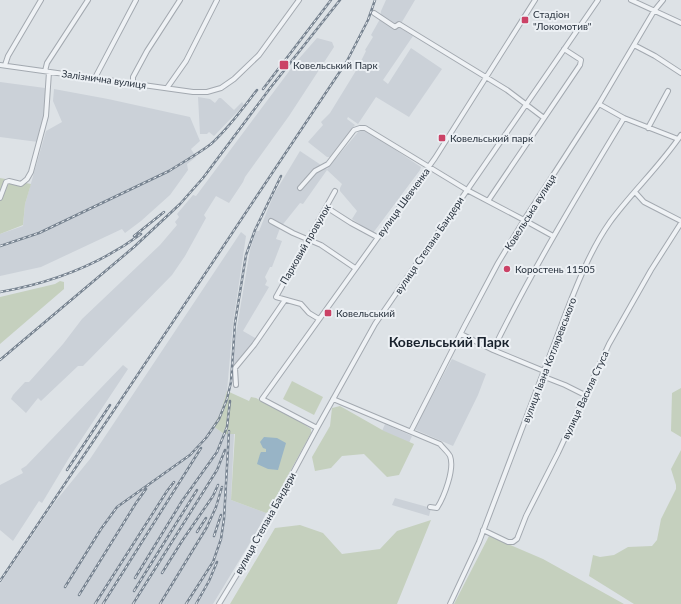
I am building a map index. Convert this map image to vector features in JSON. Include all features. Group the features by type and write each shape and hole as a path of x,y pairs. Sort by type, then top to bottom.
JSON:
{"street":[{"path":"2,65 41,0"},
{"path":"0,198 6,182 21,184 27,179 31,172 46,116 47,63 88,0"},
{"path":"96,78 96,74 136,0"},
{"path":"133,83 133,77 147,51 180,0"},
{"path":"167,88 186,61 217,0"},
{"name":"Залізнична вулиця","path":"2,65 167,88 207,92 222,88 234,79 259,55 299,0"},
{"name":"вулиця Шевченка","path":"317,428 262,399 428,167 535,0"},
{"name":"вулиця Степана Бандери","path":"219,604 250,553 375,324 598,0"},
{"path":"631,0 681,22"},
{"name":"Ковельська вулиця","path":"411,431 498,264 524,220 599,104 654,11 663,0"},
{"path":"374,13 395,27 399,24 507,90 526,106 544,118"},
{"path":"634,45 655,56 681,73"},
{"path":"488,201 580,65 581,60 564,48"},
{"path":"648,128 668,91"},
{"path":"599,104 624,118 678,139"},
{"path":"494,350 508,319 553,236 624,118"},
{"path":"300,188 315,171 328,164 354,130 365,128 467,190 553,236"},
{"name":"вулиця Івана Котляревського","path":"450,604 483,530 582,273 595,246 610,223 681,135"},
{"name":"Парковий провулок","path":"285,300 276,297 335,191"},
{"path":"635,192 644,202 681,222"},
{"path":"326,207 377,237"},
{"path":"271,221 321,245 355,268"},
{"name":"вулиця Василя Стуса","path":"483,530 508,542 513,542 517,539 526,516 558,453 609,344 651,270 681,222"},
{"path":"236,385 235,368 254,345 285,300 301,304 319,319"},
{"path":"461,334 585,394"},
{"path":"333,399 440,444 451,458 451,465 446,491 442,500 436,508 430,507"}],"shaded area":[{"path":"386,0 415,0 399,27 413,36 383,80 388,84 411,48 442,69 409,117 376,97 358,124 348,117 347,119 355,125 330,157 327,157 308,142 323,125 321,122 330,113 357,69 366,51 365,50 373,37 371,35 380,19 381,11"},
{"path":"317,38 332,42 334,47 289,116 245,177 229,203 216,196 204,215 206,218 185,256 172,275 83,366 78,366 41,401 38,398 26,413 11,399 13,395 25,382 29,382 63,344 82,319 160,245 177,225 175,222 179,217 177,214 193,195 196,196 296,62"},
{"path":"0,82 45,88 46,115 40,131 38,142 0,137"},
{"path":"54,89 190,117 200,141 191,149 196,157 187,164 188,170 170,195 125,233 122,229 41,267 0,276 0,234 23,226 25,204 46,131 62,122 53,101"},
{"path":"198,97 210,99 215,103 219,98 221,98 234,110 242,102 244,105 214,136 209,132 207,134 200,134"},
{"path":"364,129 421,167 420,170 373,233 352,219 357,211 340,191 342,184 327,170 303,204 300,203 280,228 276,239 282,241 272,267 270,267 265,277 267,281 265,285 269,287 243,331 257,339 233,369 235,339 250,250 256,231 259,231 274,194 300,151 327,169 359,131"},
{"path":"241,232 246,236 233,323 227,391 220,414 213,426 224,434 234,434 231,500 266,513 260,526 213,604 0,604 0,584 55,502 90,459"},
{"path":"452,359 486,374 478,395 453,446 414,429"},
{"path":"123,365 128,369 69,458 42,503 39,501 13,541 0,530 0,485 23,473 21,469 26,466"},
{"path":"385,424 412,436 409,443 382,431"},
{"path":"395,498 431,508 429,516 392,505"}],"green space":[{"path":"0,178 31,184 25,204 23,225 0,234"},
{"path":"60,281 64,282 64,289 0,344 0,297 55,284"},
{"path":"292,381 323,397 314,415 283,399"},
{"path":"681,388 681,437 671,431 672,393"},
{"path":"227,391 249,401 251,397 256,398 311,429 311,433 268,512 266,513 231,500 235,434 224,434 213,426 220,414"},
{"path":"340,406 384,431 414,444 399,475 387,477 364,454 342,456 331,468 315,471 312,457 330,426 332,408"},
{"path":"681,450 681,604 634,604 589,576 593,555 600,557 614,555 628,547 652,546 657,540 661,519 676,489 671,469"},
{"path":"431,520 397,604 230,604 275,528 300,525 323,533 342,554 380,549 397,531"},
{"path":"489,536 543,559 624,604 454,604"}],"water":[{"path":"264,437 277,438 286,443 278,470 268,469 257,464 261,452 266,452 266,449 263,448 260,442"}],"railway":[{"path":"263,89 331,0"},
{"path":"0,360 134,247 180,204 203,178 271,87 340,0"},
{"path":"0,581 347,61 368,20 375,0"},
{"path":"0,246 39,233 169,171 196,155 218,138 257,90"},
{"path":"65,587 101,529 117,507 190,455 206,438 219,419 227,399 231,382 235,323 246,255 255,230 281,176"},
{"path":"134,236 164,212"},
{"path":"0,292 38,284 74,271 108,255 141,234"},
{"path":"135,578 182,501 217,452 227,427 230,401"},
{"path":"67,470 110,405"},
{"path":"186,604 213,562 221,539 224,519 229,431"},
{"path":"103,604 201,448"},
{"path":"133,604 217,470 225,450"},
{"path":"95,604 174,482"},
{"path":"162,573 213,496 218,485"},
{"path":"160,604 207,527 216,507 222,487"},
{"path":"79,595 146,489"},
{"path":"134,591 197,490"},
{"path":"214,536 221,515"},
{"path":"197,532 206,518"},
{"path":"196,604 209,581 217,562"}],"place":[{"name":"Стадіон \"Локомотив\"","path":"525,20"},
{"name":"Ковельський Парк","path":"284,65"},
{"name":"Ковельський парк","path":"442,138"},
{"name":"Коростень 11505","path":"507,269"},
{"name":"Ковельський","path":"328,313"}],"district":[{"name":"Ковельський Парк","path":"449,341"}]}
